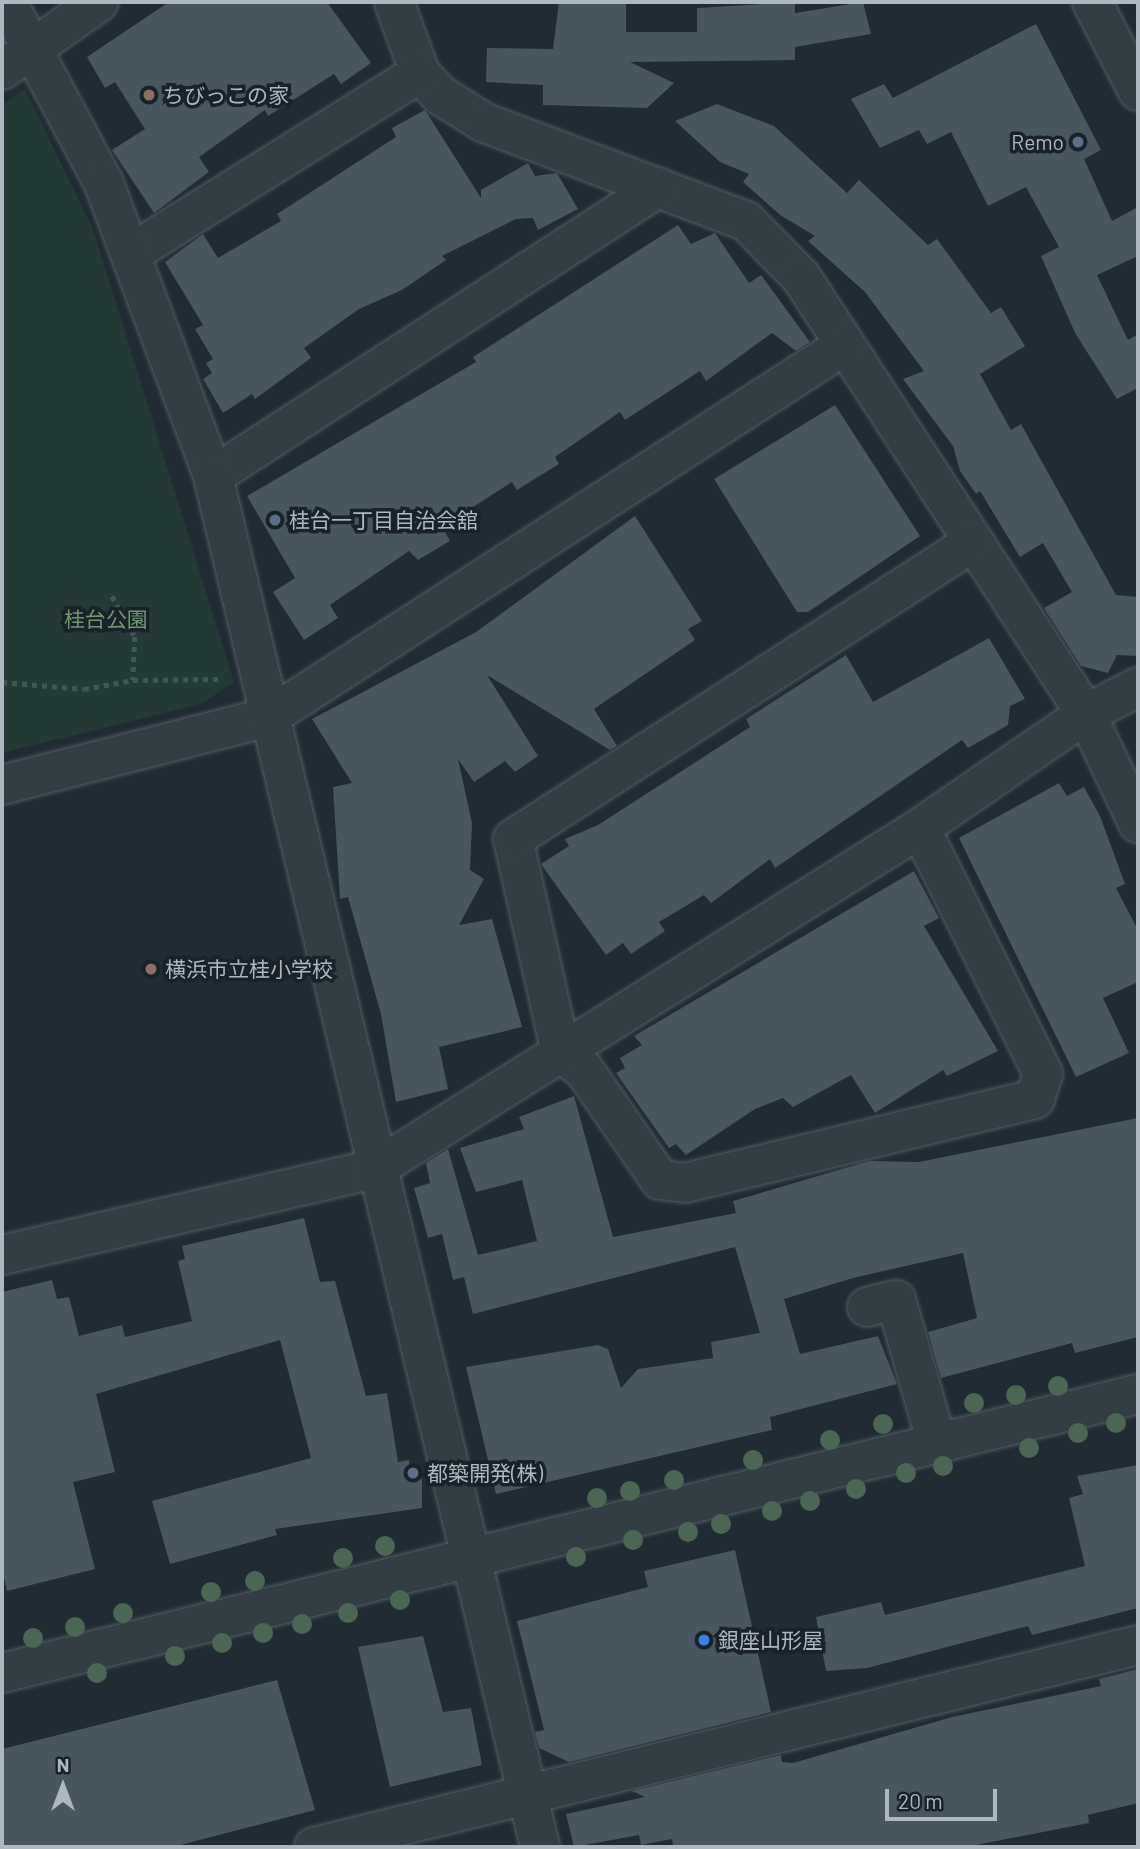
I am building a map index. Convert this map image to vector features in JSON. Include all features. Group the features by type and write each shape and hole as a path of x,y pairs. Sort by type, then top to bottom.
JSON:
{"street":[{"path":"7,2 17,60 133,252 213,476 375,1170 472,1559 540,1847"},
{"path":"17,60 99,2"},
{"path":"394,2 420,73 440,95 485,123 746,221 801,276 972,543 1086,714 1138,823"},
{"path":"1092,2 1138,91"},
{"path":"133,252 420,73"},
{"path":"213,476 659,187"},
{"path":"2,785 269,718 845,345"},
{"path":"920,828 1043,1074 1035,1099 686,1183 660,1180 584,1070 561,1053 513,839 972,543"},
{"path":"2,1255 375,1170 920,828 1086,714 1138,687"},
{"path":"895,1300 937,1444"},
{"path":"2,1673 1138,1394"},
{"path":"313,1847 1138,1645"}],"path":[{"path":"112,596 135,637 133,680"},
{"path":"2,682 84,689 133,680 215,675 227,681"}],"green space":[{"name":"桂台公園","path":"25,89 93,229 234,682 201,704 2,753 2,105"}],"building":[{"path":"169,2 327,2 371,63 341,84 334,74 268,116 265,110 199,157 209,172 154,213 112,150 145,129 115,82 105,88 87,57"},
{"path":"559,2 626,2 626,32 697,32 697,8 795,2 795,13 863,2 871,34 795,47 795,60 630,62 674,83 647,108 543,105 543,85 486,82 487,48 553,49"},
{"path":"1036,24 1101,150 1084,159 1112,221 1138,207 1138,256 1097,275 1128,340 1138,334 1138,388 1117,399 1075,333 1041,256 1059,247 1026,187 988,206 951,132 927,144 919,130 880,148 851,99 884,84 893,98"},
{"path":"717,104 774,126 847,193 859,180 928,245 937,239 991,313 1001,307 1025,346 980,374 1011,430 1021,424 1116,595 1138,597 1138,656 1117,655 1108,673 1081,666 1044,608 1072,592 1043,543 1020,557 980,491 976,494 960,471 953,446 903,379 924,371 865,292 808,241 815,236 780,215 743,182 749,174 720,162 675,121"},
{"path":"425,110 481,198 481,190 528,163 535,176 557,173 578,209 538,230 533,218 516,219 442,256 446,260 402,290 359,309 304,348 311,358 255,399 252,394 223,413 203,379 212,373 206,363 213,359 195,329 203,325 165,262 203,234 218,258 281,221 277,214 396,137 392,128"},
{"path":"678,225 691,244 715,233 749,283 761,275 810,342 796,351 772,333 706,381 700,371 625,420 620,412 555,457 559,464 517,490 512,482 442,527 450,541 418,560 409,551 330,605 338,618 304,640 273,592 295,578 247,496 476,362 473,357"},
{"path":"835,405 920,536 808,612 797,612 714,479"},
{"path":"635,516 702,621 688,629 695,640 594,709 617,746 610,750 487,675 538,756 515,772 505,761 474,782 458,759 472,823 470,870 484,879 459,925 492,919 522,1027 439,1047 448,1089 396,1102 381,1014 348,897 340,899 333,787 352,783 312,719 476,632"},
{"path":"989,638 1025,699 1010,706 1008,725 968,748 962,740 775,868 770,859 711,903 704,895 659,922 665,931 631,954 623,943 606,955 541,864 569,846 565,839 598,825 750,727 746,719 846,655 873,702"},
{"path":"1059,783 1067,796 1084,787 1100,816 1125,884 1116,888 1138,930 1138,982 1103,998 1129,1053 1076,1077 959,838"},
{"path":"914,871 939,918 924,926 998,1051 947,1076 943,1070 875,1113 851,1075 793,1107 783,1098 755,1109 686,1155 676,1144 669,1148 616,1073 625,1068 620,1058 642,1045 634,1036"},
{"path":"574,1096 613,1237 736,1213 733,1201 869,1161 919,1162 1138,1118 1138,1337 1075,1353 1072,1343 941,1378 928,1332 977,1318 963,1253 853,1278 784,1299 800,1354 878,1336 897,1384 770,1417 772,1430 496,1494 466,1367 598,1345 608,1349 621,1388 638,1369 713,1358 711,1342 760,1333 735,1247 473,1314 464,1277 453,1280 442,1234 428,1238 414,1188 430,1183 426,1163 448,1149 478,1255 537,1241 522,1180 476,1192 460,1148 524,1129 519,1117"},
{"path":"304,1218 320,1282 335,1281 366,1396 387,1393 398,1462 409,1460 411,1480 422,1479 422,1508 275,1529 277,1535 170,1564 152,1501 311,1458 280,1340 96,1394 115,1472 73,1482 95,1569 7,1591 2,1568 2,1292 52,1280 57,1299 69,1297 79,1336 122,1325 125,1337 192,1321 178,1261 185,1259 182,1246"},
{"path":"1138,1465 1138,1608 1032,1635 1028,1626 867,1668 826,1671 816,1617 881,1602 885,1615 1085,1566 1069,1498 1083,1494 1077,1476"},
{"path":"735,1550 771,1712 569,1762 539,1748 535,1732 544,1730 517,1621 648,1587 644,1571"},
{"path":"423,1636 443,1712 471,1708 482,1765 390,1787 358,1647"},
{"path":"1138,1669 1138,1803 1088,1815 1089,1823 966,1847 673,1847 672,1839 641,1845 639,1835 574,1847 566,1814 645,1797 632,1791 781,1755 782,1762 793,1763 952,1717 1101,1686 1099,1679"},
{"path":"277,1680 315,1810 173,1847 2,1847 2,1749"}],"place":[{"name":"ちびっこの家","path":"149,95"},
{"name":"Remo","path":"1078,142"},
{"name":"桂台一丁目自治会舘","path":"275,520"},
{"name":"横浜市立桂小学校","path":"151,969"},
{"name":"都築開発(株)","path":"413,1473"},
{"name":"銀座山形屋","path":"704,1640"}]}
